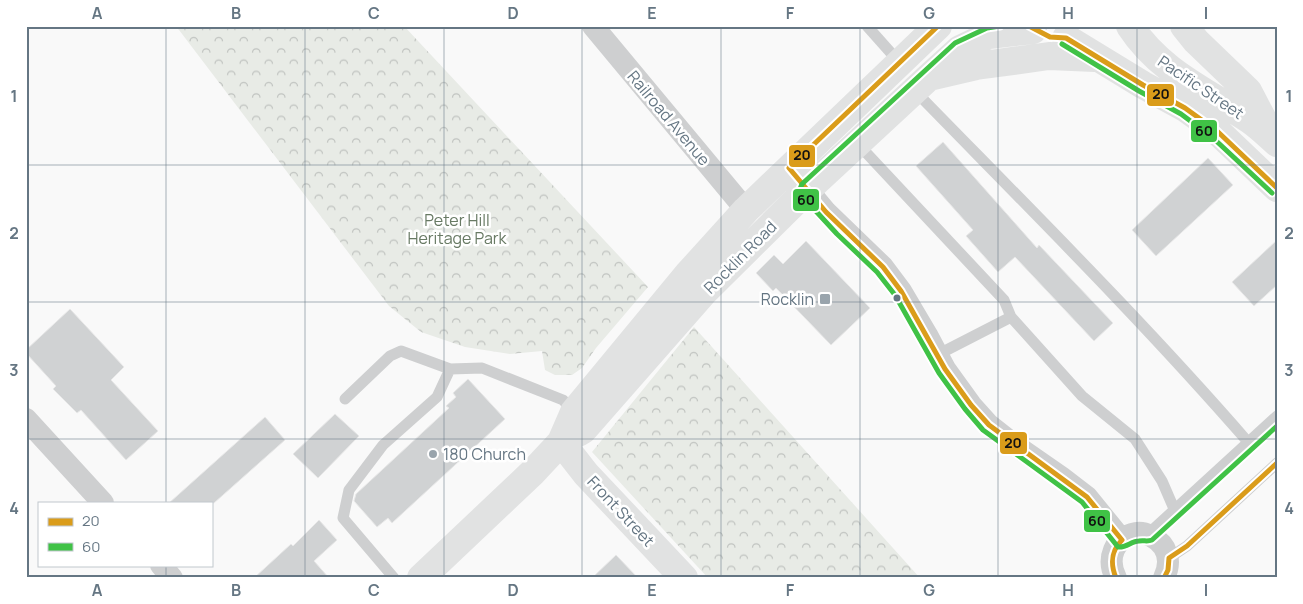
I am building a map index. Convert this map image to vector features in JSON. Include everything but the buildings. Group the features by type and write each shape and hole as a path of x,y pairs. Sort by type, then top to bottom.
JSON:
{"street":[{"name":"Railroad Avenue","path":"593,26 746,210"},
{"name":"Pacific Street","path":"1130,26 1140,42 1161,63 1252,122 1276,142"},
{"name":"Rocklin Road","path":"561,442 574,412 688,274 746,210 934,27"},
{"name":"Rocklin Road","path":"421,578 533,472 561,442 583,430 704,292 807,190 960,49 989,35 1031,28"},
{"path":"1031,28 1050,37 1077,32"},
{"path":"1191,29 1196,42 1248,91 1276,142"},
{"name":"Pacific Street","path":"1077,32 1099,58 1185,108 1231,143 1277,188"},
{"path":"922,84 976,66 1049,56 1099,58"},
{"path":"789,168 843,230 883,267 901,291 945,369 971,405 989,425 1086,497 1122,540"},
{"path":"26,419 102,502"},
{"name":"Front Street","path":"561,442 586,474 684,578"},
{"path":"1116,578 1112,569 1111,560 1113,552 1122,540 1136,533 1148,534 1158,539 1165,548 1166,568"},
{"path":"161,566 172,578"}],"lane":[{"path":"867,26 899,62"},
{"path":"922,84 1248,442"},
{"path":"858,144 1000,295 1011,317 1082,396 1135,439 1162,481 1175,511"},
{"path":"938,355 1011,317"},
{"path":"345,399 390,356 401,351 450,369 482,368 563,400 574,412"},
{"path":"394,578 343,518 349,490 383,445 437,397 450,369"},
{"path":"1148,534 1277,416"},
{"path":"1166,568 1187,546 1277,463"}],"green space":[{"name":"Peter Hill Heritage Park","path":"176,26 404,26 648,287 596,348 582,368 572,375 555,375 545,370 542,351 510,354 465,347 421,332 389,306"},
{"path":"694,327 920,578 708,578 592,452"}],"transit line":[{"name":"20","path":"938,26 789,168 826,212 883,267 901,291 945,369 971,405 989,425 1087,497 1122,540 1116,548 1112,562 1116,578"},
{"name":"60","path":"1000,26 987,28 955,43 802,184 800,189 801,195 837,234 877,272 895,295 939,373 983,430 1082,502 1118,547 1136,541 1152,540 1277,426"},
{"name":"20","path":"1029,26 1050,37 1066,38 1185,108 1217,131 1277,188"},
{"name":"60","path":"1062,44 1181,114 1212,137 1272,193"},
{"name":"20","path":"1164,578 1168,570 1169,558 1187,546 1277,463"}],"place":[{"name":"Rocklin","path":"825,299"},
{"name":"180 Church","path":"433,454"}]}
